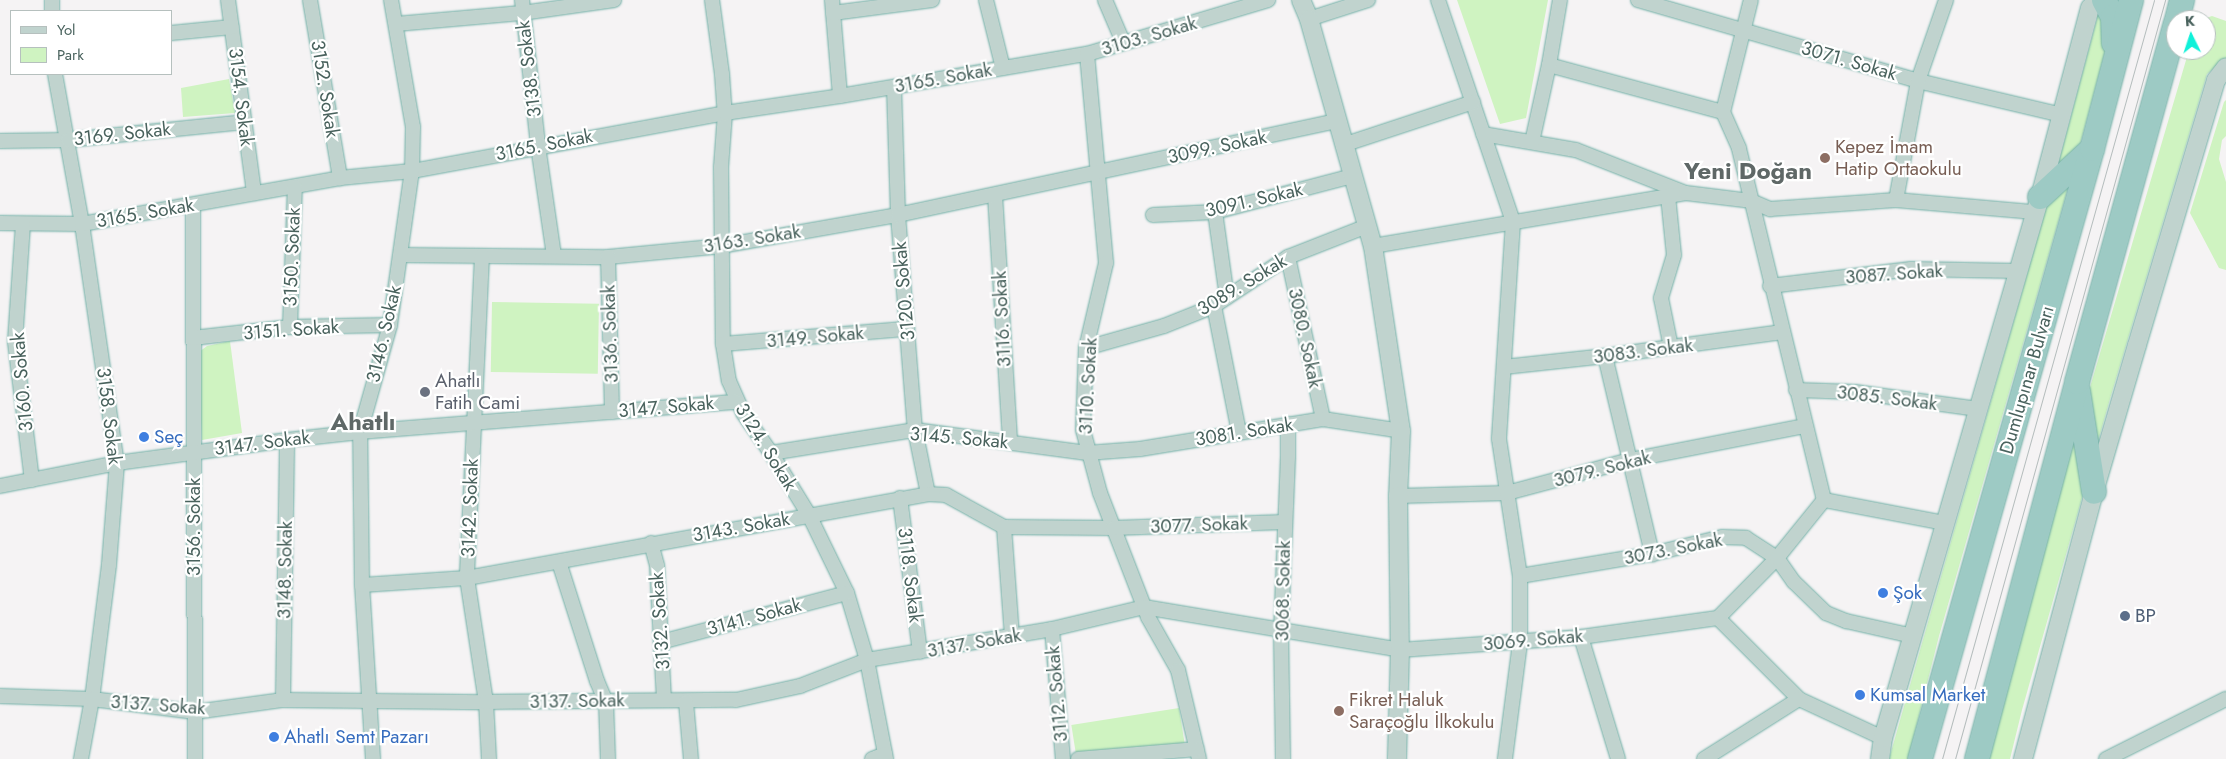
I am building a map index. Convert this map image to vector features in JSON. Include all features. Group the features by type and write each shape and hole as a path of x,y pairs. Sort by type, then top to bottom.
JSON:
{"highway":[{"name":"Dumlupınar Bulvarı","path":"1920,759 2092,149 2131,0"},
{"path":"2093,3 2113,17 2114,65"},
{"path":"1977,759 2077,382 2166,58"},
{"path":"2037,205 2092,149"},
{"path":"2077,382 2094,492"}],"street":[{"name":"3154. Sokak","path":"228,0 254,193"},
{"name":"3152. Sokak","path":"310,0 340,178"},
{"name":"3146. Sokak","path":"373,759 362,585 360,432 390,325 412,171 413,128 391,0"},
{"path":"396,24 522,7 614,0"},
{"name":"3124. Sokak","path":"712,0 722,74 724,113 722,166 723,344 729,381 736,402 771,453 809,515 831,555 847,593 868,660 886,756"},
{"path":"840,96 833,7 932,0"},
{"path":"986,0 1003,68"},
{"path":"1105,0 1123,42"},
{"name":"3103. Sokak","path":"1087,54 1224,6 1268,0"},
{"path":"1302,0 1310,19 1336,121 1373,246 1401,431 1398,496 1400,650 1397,759"},
{"path":"1310,19 1368,0"},
{"path":"1438,0 1513,222 1499,440 1520,576 1520,643 1505,759"},
{"path":"1532,142 1549,65 1560,0"},
{"name":"3071. Sokak","path":"1638,0 1918,81 2062,115"},
{"path":"1751,0 1723,112 1739,148 1770,286 1824,500"},
{"path":"1896,200 1918,81 1941,1"},
{"name":"Dumlupınar Bulvarı","path":"1880,759 1884,738 2093,3"},
{"name":"3138. Sokak","path":"522,7 538,146 554,256"},
{"path":"172,33 232,27"},
{"name":"3165. Sokak","path":"0,223 82,224 340,178 412,171 538,146 724,113 840,96 1087,54"},
{"name":"3110. Sokak","path":"1087,54 1106,263 1086,348 1083,430 1087,453 1113,528 1144,607 1178,670 1198,754"},
{"path":"1549,65 1723,112"},
{"path":"2023,759 2094,492 2216,80 2226,67"},
{"name":"3158. Sokak","path":"55,75 82,224 117,463 109,565 92,699 82,759"},
{"name":"3120. Sokak","path":"894,87 898,215 915,430 928,494"},
{"path":"1344,145 1473,102"},
{"name":"3099. Sokak","path":"1098,173 1336,121"},
{"name":"3169. Sokak","path":"0,141 68,140 244,122"},
{"path":"1483,134 1576,150 1686,193 1751,202 1770,209 1896,200 2037,205"},
{"name":"3163. Sokak","path":"401,255 608,257 722,246 898,215 1098,173"},
{"name":"3091. Sokak","path":"1154,215 1215,212 1352,176"},
{"name":"3150. Sokak","path":"290,327 295,187"},
{"path":"1373,246 1686,193"},
{"name":"3116. Sokak","path":"994,195 1010,442"},
{"path":"1668,196 1674,255 1661,298 1671,347"},
{"name":"3156. Sokak","path":"193,205 195,759"},
{"path":"1215,212 1227,297"},
{"name":"3160. Sokak","path":"23,224 15,342 32,480"},
{"name":"3089. Sokak","path":"1086,348 1164,326 1214,306 1288,257 1367,226"},
{"name":"3142. Sokak","path":"482,256 467,578 486,702 489,759"},
{"name":"3136. Sokak","path":"608,257 612,412"},
{"name":"3080. Sokak","path":"1288,257 1323,419"},
{"name":"3087. Sokak","path":"1770,286 1911,269 2018,271"},
{"path":"1214,306 1239,432"},
{"name":"3151. Sokak","path":"193,338 290,327 390,325"},
{"name":"3149. Sokak","path":"723,344 907,329"},
{"name":"3083. Sokak","path":"1504,367 1605,356 1782,332"},
{"path":"1605,356 1652,554"},
{"name":"3085. Sokak","path":"1796,390 1854,392 1978,409"},
{"name":"3147. Sokak","path":"0,486 117,463 194,451 287,440 360,432 736,402"},
{"name":"3081. Sokak","path":"1087,453 1140,450 1323,419 1401,431"},
{"name":"3068. Sokak","path":"1283,759 1281,631 1288,424"},
{"name":"3079. Sokak","path":"1398,496 1507,493 1630,460 1805,426"},
{"name":"3145. Sokak","path":"771,453 915,430 1087,453"},
{"name":"3148. Sokak","path":"283,700 287,440"},
{"name":"3143. Sokak","path":"362,585 467,578 928,494 946,495 1004,527 1113,528"},
{"name":"3118. Sokak","path":"900,498 920,652"},
{"path":"1824,500 1945,524"},
{"path":"1824,500 1777,558 1718,618 1799,699 1884,738"},
{"name":"3077. Sokak","path":"1113,528 1285,522"},
{"path":"1004,527 1012,636"},
{"name":"3073. Sokak","path":"1520,576 1652,554 1722,537 1746,538 1777,558 1794,582 1826,613 1846,621 1913,636"},
{"name":"3132. Sokak","path":"651,544 657,566 664,699"},
{"path":"559,562 597,681 606,702 608,759"},
{"name":"3141. Sokak","path":"661,642 847,593"},
{"name":"3137. Sokak","path":"0,696 92,699 195,712 283,700 368,699 486,702 606,702 664,699 686,702 736,700 800,686 868,660 1052,629 1144,607"},
{"name":"3069. Sokak","path":"1144,607 1400,650 1520,643 1581,637 1718,618"},
{"name":"3112. Sokak","path":"1052,629 1063,759"},
{"path":"1581,637 1618,759"},
{"path":"1704,759 1799,699"},
{"path":"2106,759 2226,699"},
{"path":"686,702 691,759"},
{"path":"1078,759 1198,754"},
{"path":"872,759 886,756"}],"green space":[{"path":"1457,0 1548,0 1526,118 1500,124"},
{"path":"2099,0 2107,44 2078,152 2055,176 2097,19 2094,2"},
{"path":"2216,17 2226,21 2226,58 2207,74 2110,399 2022,710 2010,759 1985,759 2012,653 2186,60 2216,60"},
{"path":"229,79 235,113 183,117 181,88"},
{"path":"2226,100 2226,136 2222,140 2219,159 2226,182 2226,270 2219,268 2190,213"},
{"path":"2071,177 1939,636 1908,759 1889,759 2048,201"},
{"path":"492,302 599,304 598,374 491,372"},
{"path":"230,341 242,433 202,440 199,352 207,346"},
{"path":"1179,708 1185,745 1094,759 1077,759 1071,725"}],"tram line":[{"path":"1942,759 2154,0"},
{"path":"1955,759 2165,0"}],"place":[{"name":"Kepez İmam Hatip Ortaokulu","path":"1825,158"},
{"name":"Ahatlı Fatih Cami","path":"425,392"},
{"name":"Seç","path":"144,437"},
{"name":"Şok","path":"1883,593"},
{"name":"BP","path":"2125,616"},
{"name":"Kumsal Market","path":"1860,695"},
{"name":"Fikret Haluk Saraçoğlu İlkokulu","path":"1339,711"},
{"name":"Ahatlı Semt Pazarı","path":"274,737"}],"district":[{"name":"Yeni Doğan","path":"1748,171"},
{"name":"Ahatlı","path":"363,422"}]}
